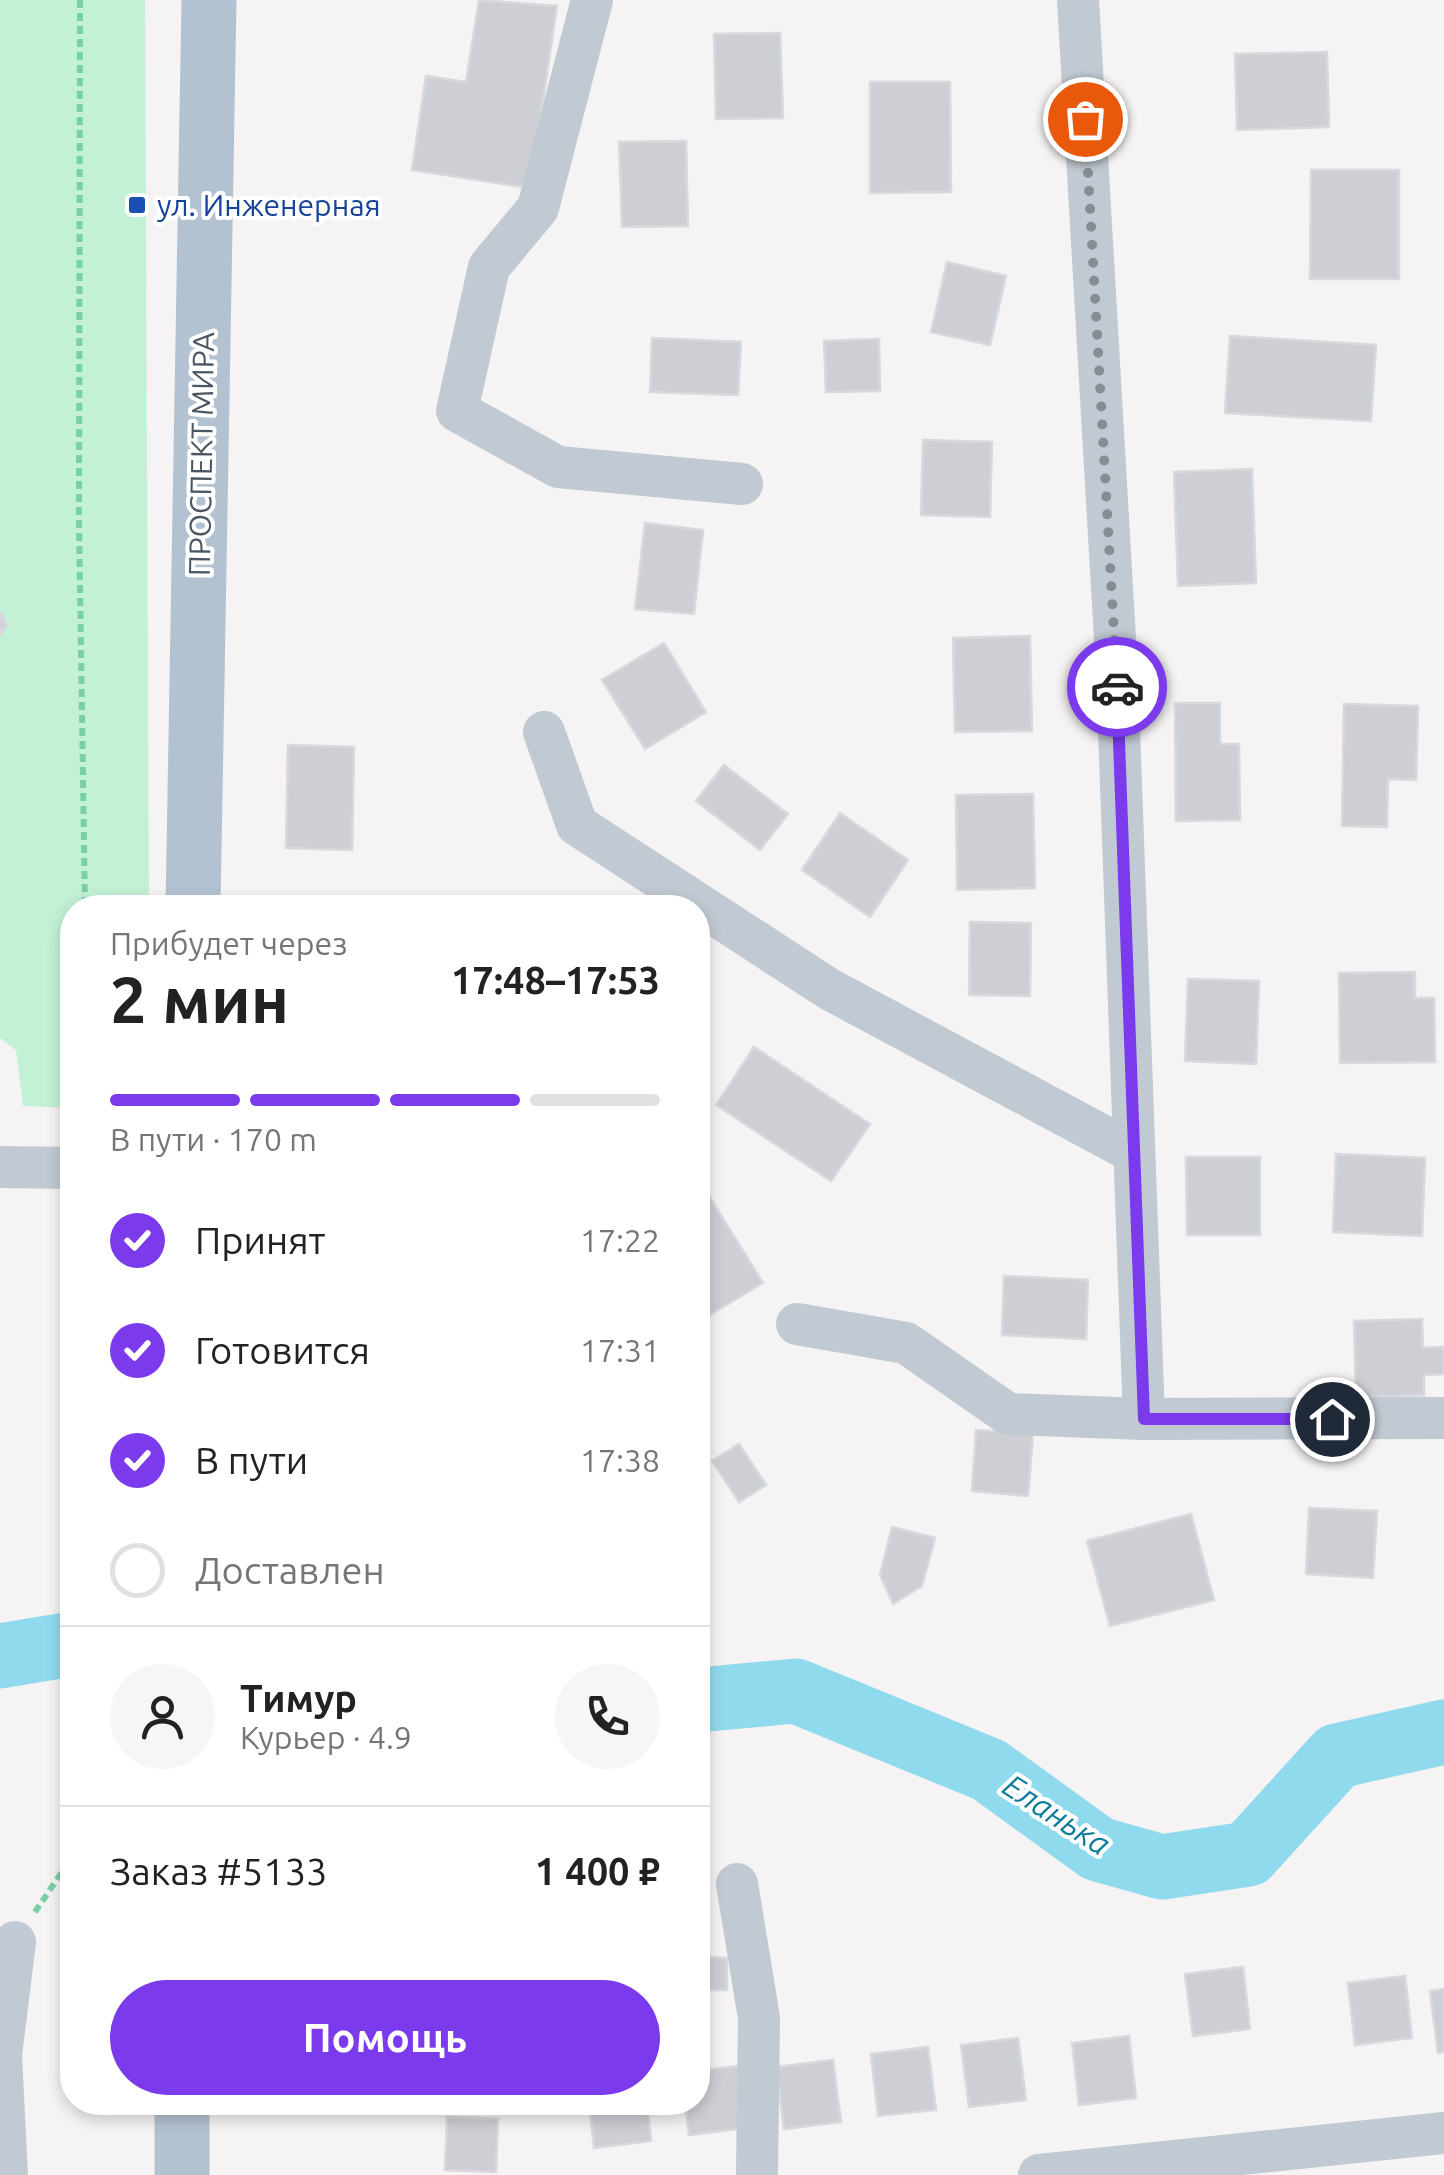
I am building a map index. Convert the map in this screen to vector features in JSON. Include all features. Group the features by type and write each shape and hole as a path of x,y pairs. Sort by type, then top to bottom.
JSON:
{"main road":[{"name":"ПРОСПЕКТ МИРА","path":"194,895 209,0"},
{"path":"182,2115 182,2175"}],"street":[{"path":"592,0 538,208 489,267 456,411 558,467 742,484"},
{"path":"1078,0 1117,674 1144,1419"},
{"path":"544,732 577,825 685,895"},
{"path":"710,912 829,989 1133,1152"},
{"path":"0,1167 60,1168"},
{"path":"797,1324 906,1343 1008,1414 1144,1419 1444,1418"},
{"path":"736,1884 759,2018 757,2175"},
{"path":"7,2175 1,2056 15,1942"},
{"path":"1039,2175 1444,2133"}],"path":[{"path":"80,0 79,522 84,895"},
{"path":"15,1942 60,1875"}],"green space":[{"path":"0,0 145,0 149,895 60,895 60,1108 23,1106 16,1050 0,1038"}],"building":[{"path":"479,0 557,6 530,188 412,170 426,76 466,82"},
{"path":"780,33 783,118 716,119 714,34"},
{"path":"1327,52 1329,127 1237,130 1235,54"},
{"path":"870,82 950,82 951,192 870,193"},
{"path":"686,141 688,226 622,227 619,142"},
{"path":"1311,170 1399,170 1399,279 1310,279"},
{"path":"947,262 1006,276 990,345 931,332"},
{"path":"1230,336 1376,345 1371,421 1225,413"},
{"path":"652,338 741,342 738,395 650,392"},
{"path":"879,339 880,391 826,392 824,341"},
{"path":"923,440 992,442 990,517 921,515"},
{"path":"1252,469 1256,583 1178,586 1174,472"},
{"path":"645,523 703,530 694,614 635,609"},
{"path":"0,611 7,625 0,635"},
{"path":"1030,636 1032,731 955,732 953,638"},
{"path":"664,643 706,712 645,749 602,680"},
{"path":"1175,703 1220,703 1220,744 1239,744 1240,820 1176,821"},
{"path":"1344,704 1418,706 1416,780 1388,779 1387,827 1342,826"},
{"path":"288,745 354,747 352,850 286,848"},
{"path":"724,765 788,814 760,850 696,801"},
{"path":"1033,794 1035,888 957,890 956,795"},
{"path":"840,813 908,860 870,917 802,870"},
{"path":"970,922 1031,923 1030,996 969,995"},
{"path":"1415,972 1415,998 1434,998 1435,1062 1340,1063 1339,973"},
{"path":"1188,979 1259,981 1256,1064 1185,1061"},
{"path":"754,1047 870,1124 831,1181 716,1105"},
{"path":"1336,1154 1425,1158 1422,1236 1333,1232"},
{"path":"1186,1157 1260,1157 1260,1235 1187,1235"},
{"path":"710,1198 763,1283 710,1315"},
{"path":"1004,1276 1088,1280 1086,1339 1002,1335"},
{"path":"1422,1319 1423,1348 1444,1347 1444,1374 1424,1375 1424,1395 1356,1398 1354,1321"},
{"path":"976,1430 1033,1434 1028,1496 972,1491"},
{"path":"739,1444 766,1485 739,1502 712,1461"},
{"path":"1309,1508 1377,1511 1373,1578 1306,1574"},
{"path":"1191,1514 1214,1600 1110,1626 1087,1541"},
{"path":"892,1527 935,1538 922,1586 893,1604 880,1575"},
{"path":"710,1957 727,1958 727,1990 710,1990"},
{"path":"1243,1967 1250,2029 1193,2036 1185,1974"},
{"path":"1405,1976 1412,2038 1355,2045 1348,1983"},
{"path":"1444,1989 1444,2052 1438,2053 1430,1991"},
{"path":"1129,2036 1136,2098 1079,2105 1072,2043"},
{"path":"1018,2038 1026,2100 969,2107 961,2045"},
{"path":"928,2047 936,2110 878,2116 871,2054"},
{"path":"833,2060 841,2122 784,2129 776,2067"},
{"path":"739,2066 746,2128 689,2135 687,2115 710,2115 710,2070"},
{"path":"590,2115 648,2115 651,2141 594,2148"},
{"path":"447,2117 498,2119 496,2172 445,2170"}],"waterway":[{"name":"Еланька","path":"0,1656 60,1646"},
{"name":"Еланька","path":"710,1699 796,1691 989,1770 1098,1849 1162,1867 1248,1854 1337,1756 1444,1732"}],"way so far":[{"path":"1085,119 1117,687"}],"place":[{"name":"ул. Инженерная","path":"137,205"}],"route":[{"path":"1117,687 1144,1419 1332,1419"}]}
